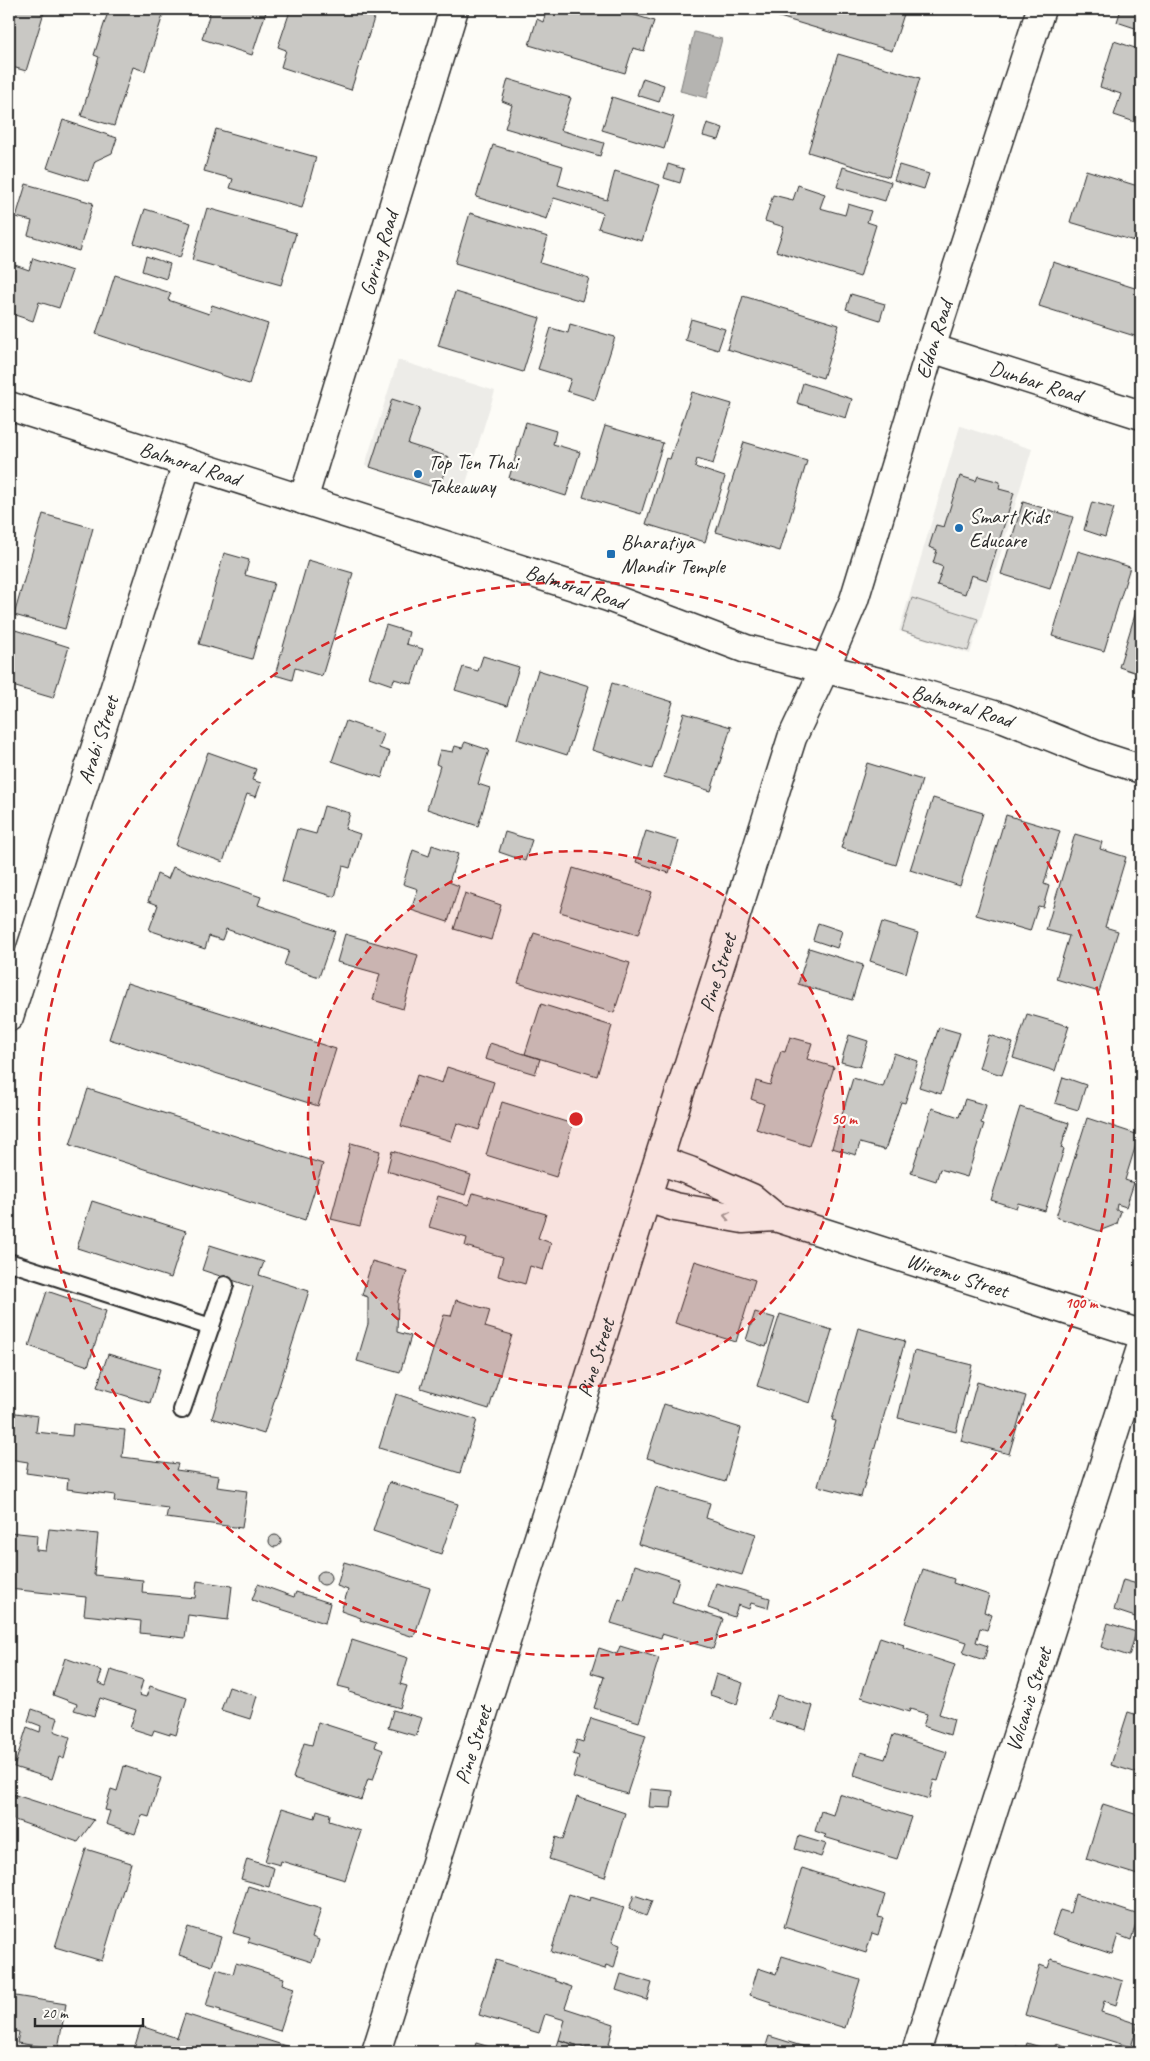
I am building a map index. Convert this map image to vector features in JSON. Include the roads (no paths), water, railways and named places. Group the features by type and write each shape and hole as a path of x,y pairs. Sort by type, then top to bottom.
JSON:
{"street":[{"name":"Goring Road","path":"303,500 454,9"},
{"name":"Eldon Road","path":"825,668 854,600 931,348 1041,9"},
{"name":"Dunbar Road","path":"931,348 1141,415"},
{"name":"Balmoral Road","path":"9,406 608,598 746,649 907,689 1004,718 1094,754 1141,769"},
{"name":"Arabi Street","path":"9,1017 187,463"},
{"name":"Pine Street","path":"376,2052 792,738 825,668"},
{"name":"Wiremu Street","path":"659,1160 690,1171 752,1198 775,1217"},
{"name":"Wiremu Street","path":"647,1198 674,1207 743,1219 775,1217 1141,1334"},
{"name":"Volcanic Street","path":"916,2052 1141,1348"}],"lane":[{"path":"9,1262 211,1327"},
{"path":"182,1410 225,1285"}],"place":[{"name":"Top Ten Thai Takeaway","path":"418,474"},
{"name":"Smart Kids Educare","path":"959,528"},
{"name":"Bharatiya Mandir Temple","path":"611,554"}]}
